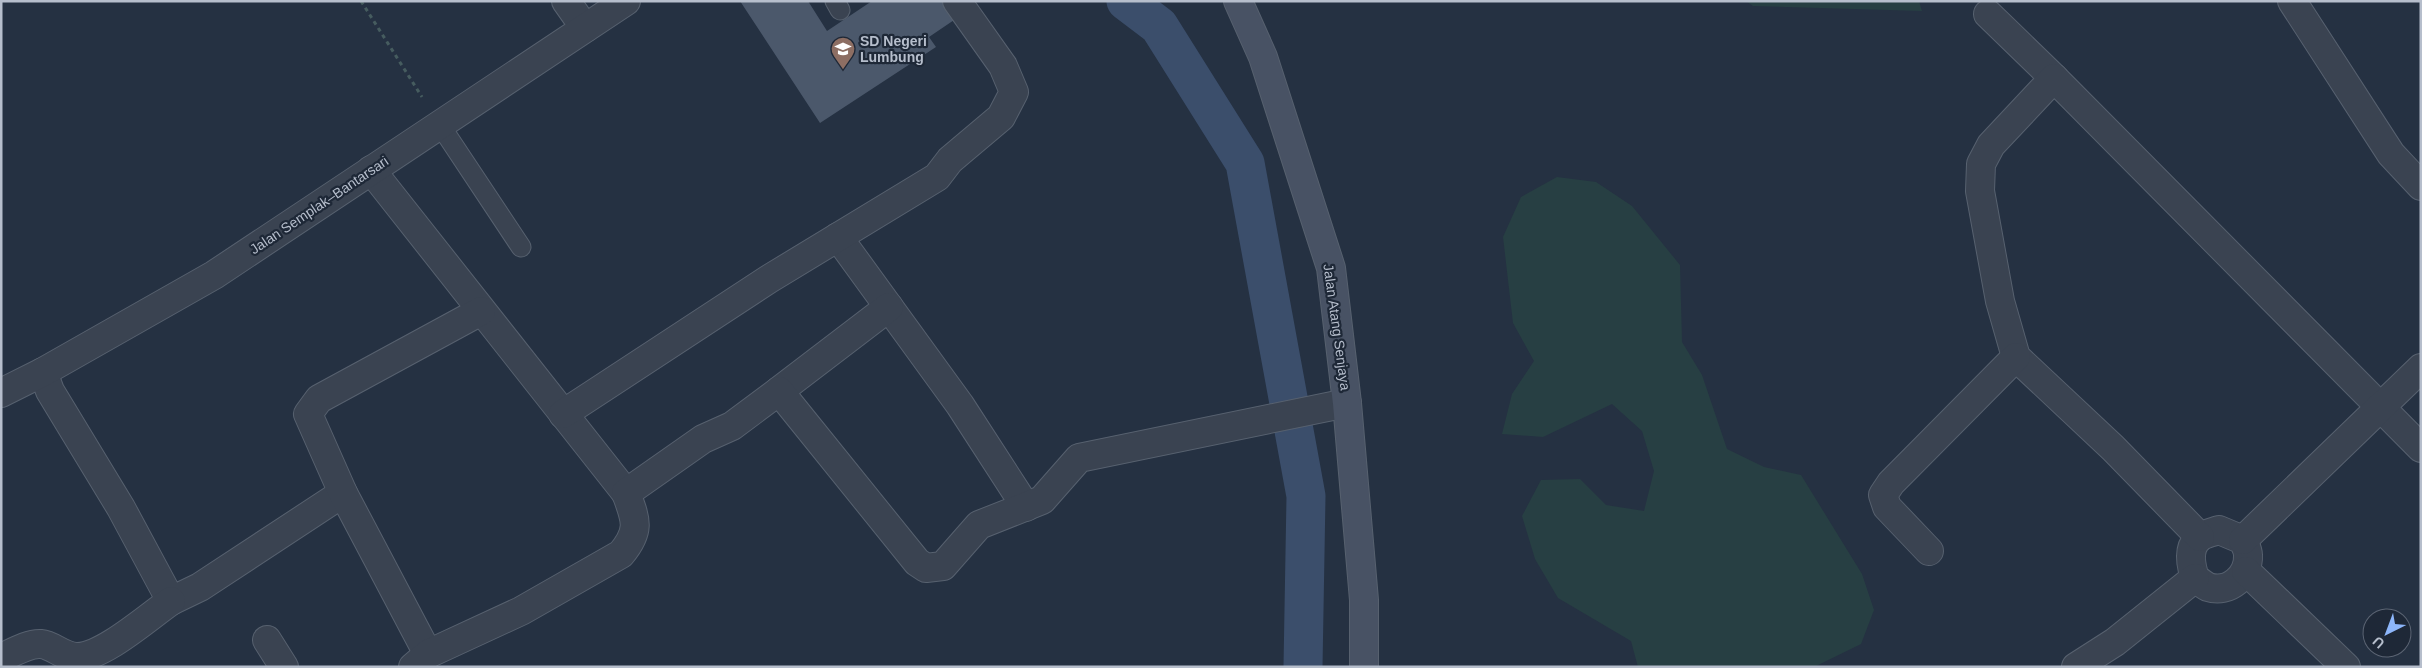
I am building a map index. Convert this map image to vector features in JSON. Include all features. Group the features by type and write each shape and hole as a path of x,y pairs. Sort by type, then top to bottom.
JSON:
{"main road":[{"name":"Jalan Atang Senjaya","path":"1238,1 1263,57 1331,268 1336,406 1364,600 1364,667"}],"street":[{"path":"566,1 585,28"},
{"name":"Jalan Semplak–Bantarsari","path":"1,393 43,372 214,275 626,1"},
{"path":"563,414 769,279 937,177 950,160 1001,117 1008,107 1014,92 1002,66 956,1"},
{"path":"2292,1 2391,154 2421,186"},
{"path":"1988,14 2054,78 2421,448"},
{"path":"2054,78 1991,145 1981,164 1980,191 2000,301 2016,357 2113,448 2200,537"},
{"path":"371,170 626,493 634,514 636,530 630,543 621,554 521,611 420,661 308,414 319,399 481,311"},
{"path":"838,237 960,405 1026,507"},
{"path":"626,493 703,439 732,426 889,307"},
{"path":"1928,551 1887,507 1883,495 1891,483 2016,357"},
{"path":"2243,540 2421,368"},
{"path":"43,372 50,391 121,508 171,601"},
{"path":"779,391 917,562 926,568 943,566 979,525 1026,507 1046,497 1079,458 1281,415 1336,406"},
{"path":"1,658 20,649 41,644 65,655 77,657 98,653 171,601 200,588 343,493"},
{"path":"2218,530 2243,540 2248,557 2246,570 2236,583 2222,588 2208,587 2195,578 2191,567 2192,549 2200,537 2218,530"},
{"path":"2246,570 2346,667"},
{"path":"2076,667 2116,642 2195,578"},
{"path":"266,640 284,667"}],"lane":[{"path":"440,125 521,247"}],"path":[{"path":"361,1 440,125"}],"green space":[{"path":"1746,1 1919,1 1922,11 1753,6"},
{"path":"1557,177 1596,182 1632,206 1680,265 1682,342 1702,375 1727,449 1764,467 1801,475 1862,574 1874,610 1861,644 1814,667 1638,667 1631,641 1558,598 1535,559 1522,516 1541,480 1580,479 1606,505 1644,511 1654,471 1642,431 1612,404 1543,437 1502,434 1512,394 1534,361 1513,323 1503,237 1521,197"}],"building":[{"name":"SD Negeri Lumbung","path":"740,1 808,1 827,31 872,1 950,1 960,16 929,37 936,47 820,123"}],"waterway":[{"path":"1126,1 1159,26 1245,163 1306,496 1303,667"}],"place":[{"name":"SD Negeri Lumbung","path":"843,70"}]}
